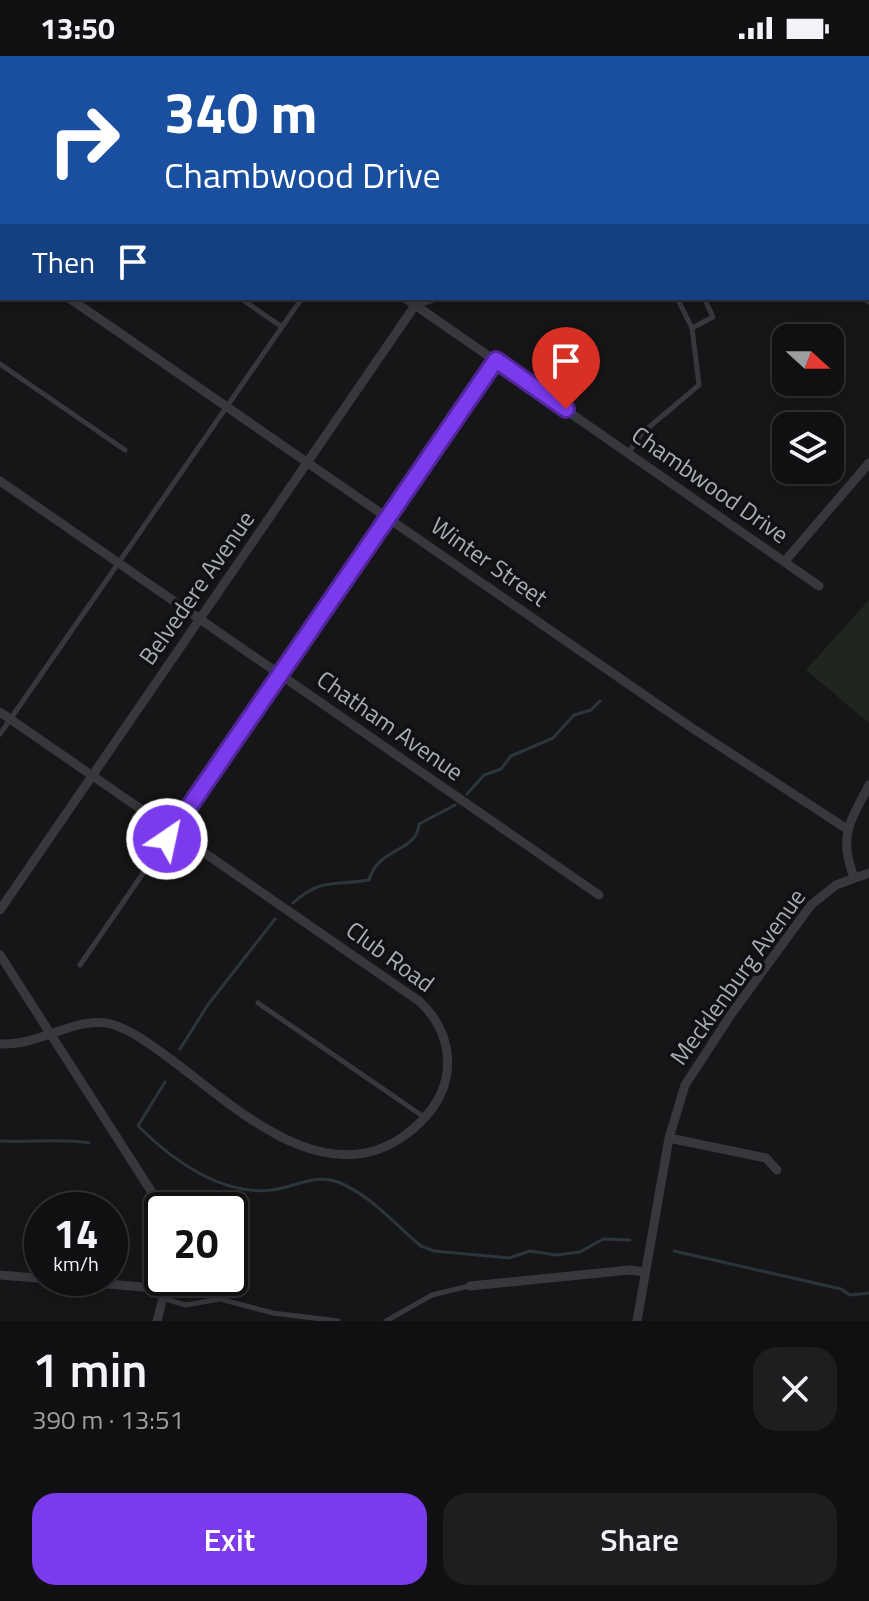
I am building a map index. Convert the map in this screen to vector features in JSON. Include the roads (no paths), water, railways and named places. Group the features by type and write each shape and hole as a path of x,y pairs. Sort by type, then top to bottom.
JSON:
{"street":[{"name":"Winter Street","path":"72,300 705,736 847,829"},
{"name":"Chambwood Drive","path":"418,301 496,360 819,586"},
{"name":"Belvedere Avenue","path":"0,910 418,301"},
{"name":"Chambwood Drive","path":"785,561 869,463"},
{"name":"Chatham Avenue","path":"0,481 599,895"},
{"name":"Club Road","path":"0,712 428,1009 443,1034 447,1064 442,1090 424,1117 397,1140 347,1156 305,1150 278,1135 125,1029 91,1022 26,1044 0,1044"},
{"path":"854,877 846,856 847,829 869,785"},
{"name":"Mecklenburg Avenue","path":"637,1321 669,1138 685,1085 732,1013 811,905 823,894 854,877 869,873"},
{"path":"0,955 151,1192"},
{"path":"669,1138 766,1158 777,1170"},
{"path":"470,1286 630,1270 645,1272"},
{"path":"0,1275 144,1291"},
{"path":"157,1321 165,1296"}],"lane":[{"path":"243,300 282,327"},
{"path":"0,734 301,300"},
{"path":"629,453 641,434 699,385 692,328 678,300"},
{"path":"692,328 713,317 705,300"},
{"path":"80,965 496,360"},
{"path":"0,364 125,450"},
{"path":"258,1003 424,1117"},
{"path":"386,1321 432,1295 470,1286"},
{"path":"170,1296 186,1305 220,1299 273,1313 338,1321"}],"waterway":[{"path":"467,794 484,775 501,769 511,756 553,738 574,715 591,710 600,701"},
{"path":"293,903 321,886 369,880 381,861 412,840 419,824 455,805"},
{"path":"180,1049 207,1006 275,919"},
{"path":"165,1082 138,1126 184,1164 220,1183 258,1191 316,1180 338,1182 371,1202 421,1246 434,1251 509,1258 530,1251 556,1255 580,1252 603,1239 630,1240"},
{"path":"0,1141 89,1143"},
{"path":"674,1251 841,1289 850,1295 869,1293"}]}
